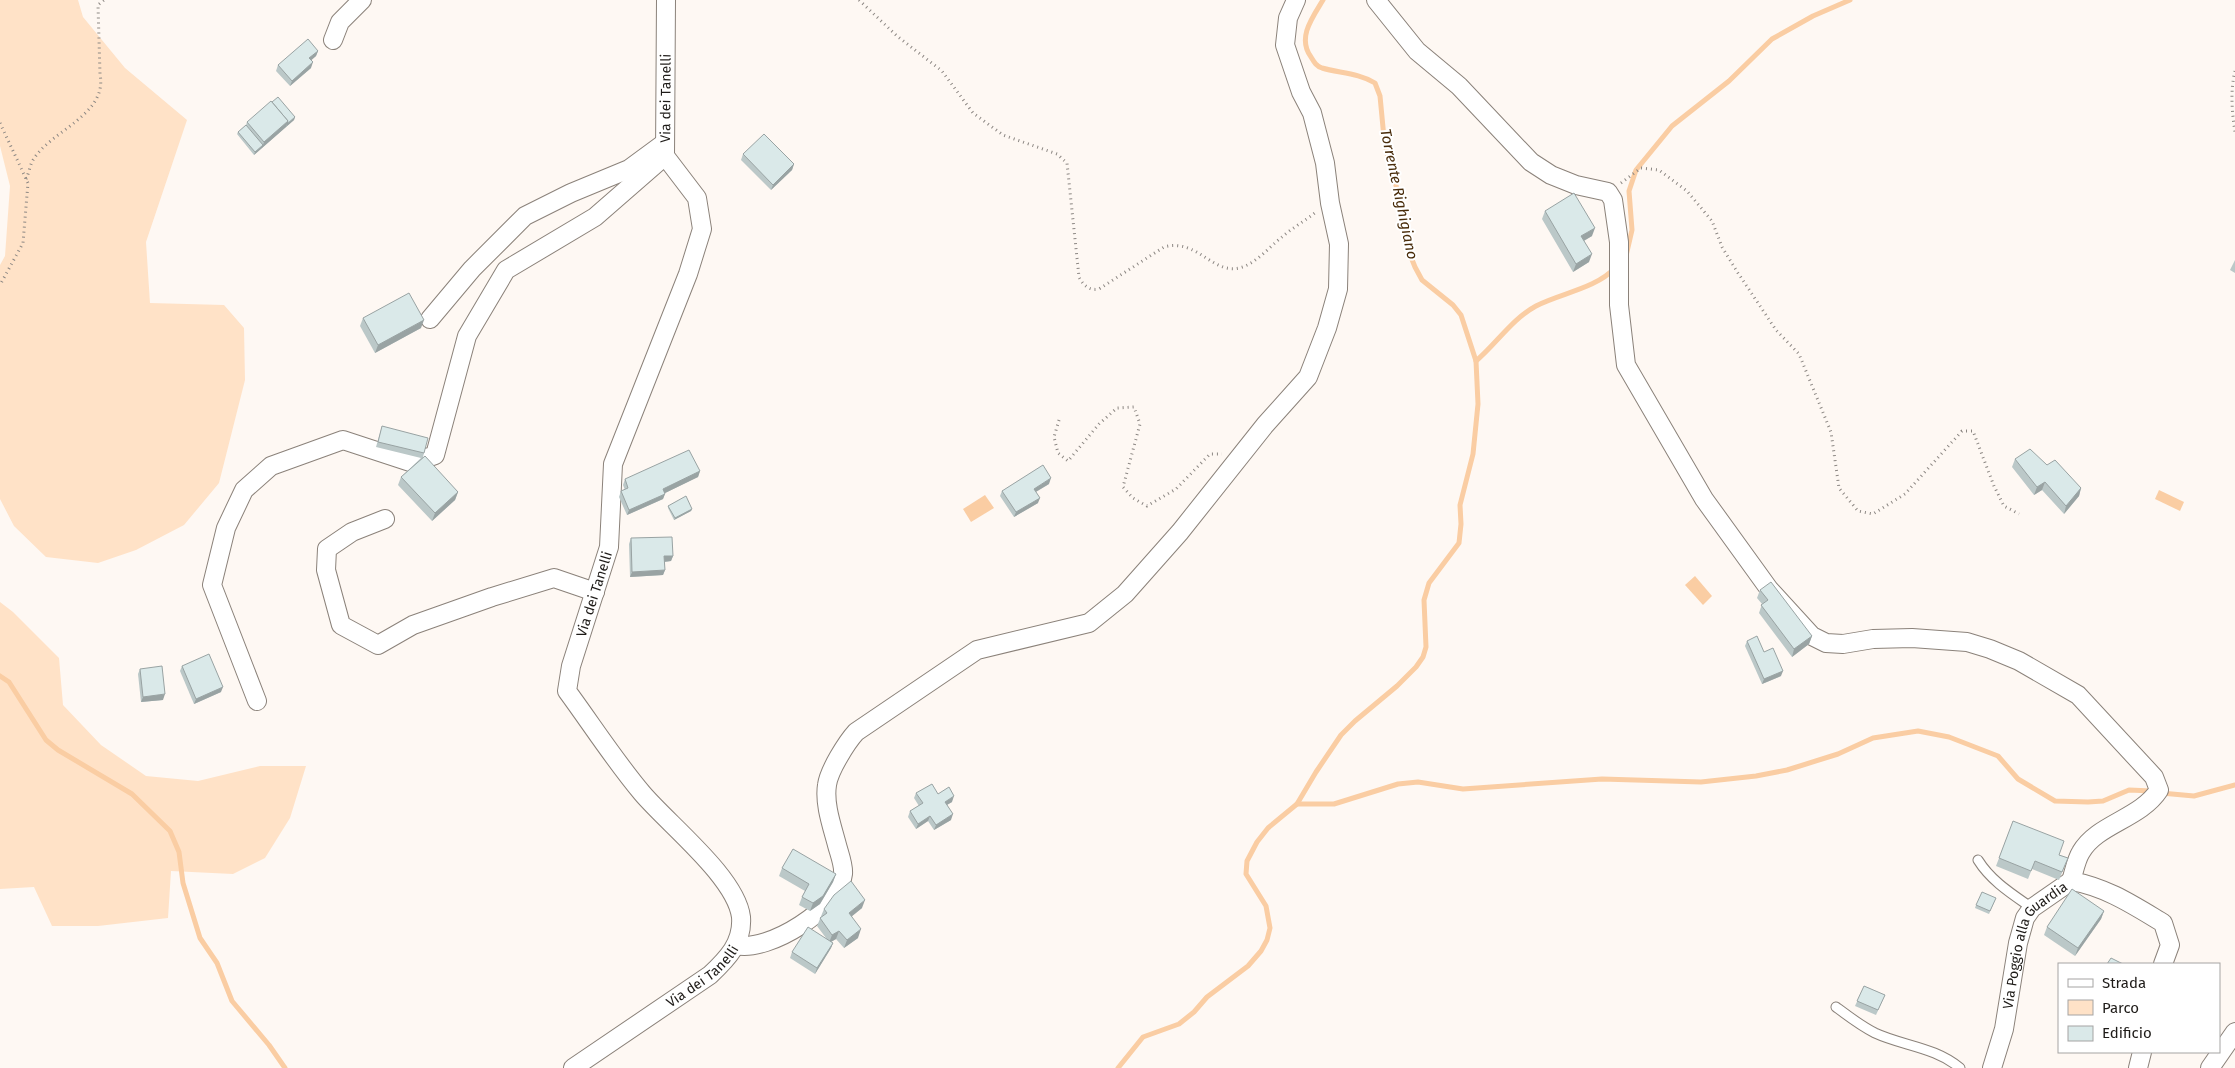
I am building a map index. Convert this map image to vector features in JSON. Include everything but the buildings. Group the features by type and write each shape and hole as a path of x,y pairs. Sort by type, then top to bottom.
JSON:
{"street":[{"path":"333,40 340,22 362,0"},
{"name":"Via dei Tanelli","path":"573,1068 710,975 728,958 736,945 741,917 735,898 716,870 642,793 567,691 571,666 609,546 613,464 688,274 702,229 697,198 665,149 666,0"},
{"path":"736,945 746,948 783,936 823,908 842,882 844,872 829,812 827,784 845,744 856,732 977,650 1089,623 1125,594 1180,532 1265,425 1308,377 1327,328 1338,289 1339,244 1330,203 1325,163 1312,113 1301,92 1285,45 1288,18 1296,0"},
{"path":"1376,0 1418,51 1459,86 1531,162 1550,175 1576,185 1608,192 1613,200 1619,242 1619,305 1626,365 1704,499 1769,589 1812,636 1826,642 1843,644 1873,639 1912,638 1967,642 1990,649 2050,678 2078,695 2154,777 2159,790 2153,799 2135,813 2097,835 2087,844 2080,853 2071,881"},
{"path":"430,319 472,269 524,216 571,193 629,169 665,149"},
{"path":"257,701 212,585 226,528 244,490 271,466 343,440 413,464 435,455 467,336 506,270 595,217 665,149"},
{"path":"385,519 352,532 327,549 326,570 341,625 378,645 413,626 492,596 554,578 595,592"},
{"name":"Via Poggio alla Guardia","path":"1992,1068 2004,1029 2018,943 2025,918 2032,908 2071,881 2092,885 2114,894 2163,923 2170,945 2163,963"},
{"path":"2210,1068 2235,1032"},
{"path":"2138,1068 2142,1053"}],"lane":[{"path":"1978,860 1985,872 2032,908"},
{"path":"1836,1007 1874,1032 1929,1050 1949,1059 1960,1068"}],"path":[{"path":"26,178 33,160 44,148 97,102 102,85 98,5 104,0"},
{"path":"859,0 897,36 942,72 973,112 984,121 1003,135 1057,154 1064,159 1067,164 1079,277 1086,287 1093,290 1099,289 1164,247 1173,245 1192,249 1224,268 1240,268 1253,263 1283,235 1330,203"},
{"path":"2235,70 2232,81 2235,132"},
{"path":"0,123 28,183 23,243 0,286"},
{"path":"1608,192 1641,168 1660,170 1687,191 1712,221 1722,247 1738,273 1776,330 1799,354 1831,432 1839,488 1858,512 1874,514 1905,494 1962,431 1972,431 2004,506 2019,514"},
{"path":"1059,420 1054,437 1058,453 1068,461 1099,424 1118,408 1134,407 1140,424 1123,487 1133,498 1147,506 1176,489 1210,454 1227,454 1238,460"}],"green space":[{"path":"0,0 78,0 83,17 125,68 187,120 146,242 150,303 224,305 244,328 245,380 219,483 184,525 136,550 98,563 46,557 14,526 0,499 0,265 5,256 10,186 0,146"},
{"path":"0,602 13,612 59,658 63,705 101,745 146,776 198,781 260,766 306,766 290,818 265,858 233,874 171,871 168,918 98,926 52,926 34,887 0,889"}],"shaded area":[{"path":"2159,490 2184,502 2180,511 2155,499"},
{"path":"985,495 994,508 971,522 963,509"},
{"path":"1695,576 1712,596 1703,605 1685,585"}],"waterway":[{"name":"Torrente Righigiano","path":"1118,1068 1143,1037 1179,1024 1194,1012 1207,997 1248,966 1261,951 1267,940 1270,928 1266,906 1246,874 1247,861 1257,842 1268,828 1297,804 1341,735 1397,686 1423,657 1426,647 1424,600 1429,583 1459,543 1460,505 1473,454 1478,404 1476,361 1461,315 1453,305 1422,280 1409,252 1398,192 1384,138 1380,96 1375,83 1356,75 1320,67 1314,62 1307,50 1305,43 1308,28 1323,0"},
{"path":"1626,256 1632,230 1629,191 1636,170 1672,126 1729,81 1772,39 1813,16 1850,0"},
{"path":"1476,361 1527,311 1546,301 1588,286 1615,268"},
{"path":"0,676 9,682 46,740 58,750 132,794 170,831 179,852 183,883 200,938 217,963 232,1001 269,1045 285,1068"},
{"path":"1297,804 1334,804 1398,784 1418,782 1463,789 1602,779 1701,782 1756,776 1787,770 1838,754 1873,738 1918,731 1949,737 1998,756 2018,779 2055,801 2103,801 2129,790 2152,791"},
{"path":"2161,793 2194,796 2235,785"}]}
